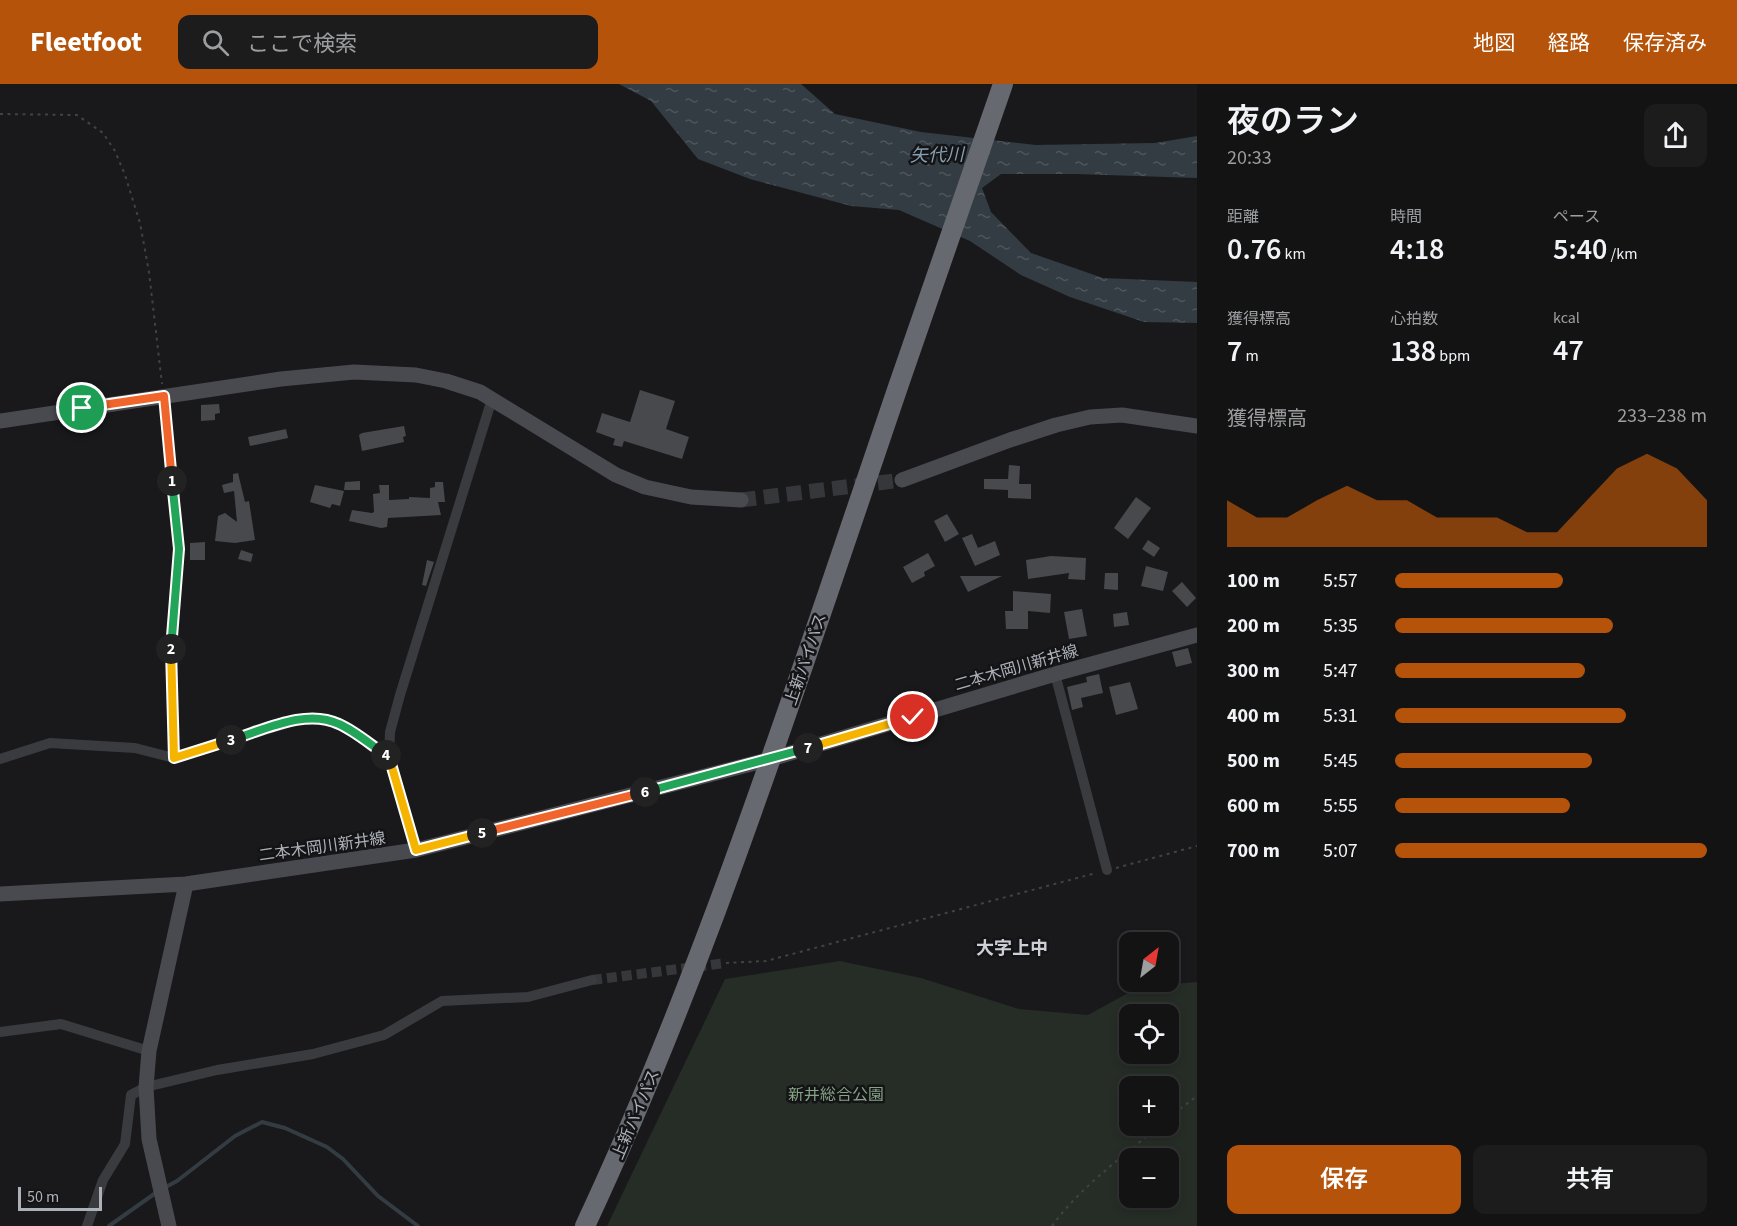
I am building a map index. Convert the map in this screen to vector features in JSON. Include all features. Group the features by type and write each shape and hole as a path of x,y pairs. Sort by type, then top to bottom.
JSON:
{"highway":[{"name":"上新バイパス","path":"585,1226 637,1111 685,996 771,759 1003,84"}],"street":[{"path":"0,421 281,379 354,372 416,375 480,393 616,475 645,487 691,497 741,500"},
{"path":"164,396 179,549 171,651 174,758"},
{"path":"416,850 389,757 390,732 492,399"},
{"path":"902,480 1038,431 1090,417 1122,415 1197,426"},
{"name":"二本木岡川新井線","path":"0,894 186,884 416,850 771,759 1055,674 1197,635"},
{"path":"1055,674 1107,870"},
{"path":"0,759 50,743 135,748 174,758 304,718 318,717 339,724 389,757"},
{"path":"169,1226 149,1139 146,1087 149,1051 186,884"},
{"path":"87,1226 103,1180 125,1144 131,1095 146,1087 217,1070 313,1054 384,1035 442,1001 528,997 592,980"},
{"path":"0,1032 62,1024 149,1051"}],"path":[{"path":"0,114 77,116 103,132 116,151 140,223 149,272 164,396"},
{"path":"726,963 766,961 1197,846"},
{"path":"1179,1110 1197,1096"},
{"path":"1052,1226 1084,1189 1147,1136"}],"green space":[{"name":"新井総合公園","path":"840,961 921,978 1019,1009 1088,1015 1130,992 1179,992 1179,984 1197,982 1197,1226 607,1226 725,979"}],"water":[{"name":"矢代川","path":"619,84 801,84 835,114 921,132 1036,145 1155,143 1197,136 1197,178 1001,174 982,188 991,212 1031,253 1103,278 1197,282 1197,323 1144,322 1070,297 1021,275 970,241 899,210 851,206 750,179 698,159 651,101"}],"building":[{"path":"640,390 675,401 666,429 689,437 682,459 624,441 622,447 613,445 615,439 596,432 602,413 630,422"},
{"path":"219,404 220,413 215,414 215,420 201,421 201,405"},
{"path":"404,426 406,436 403,437 404,442 362,451 359,435 362,433"},
{"path":"286,429 288,438 250,446 248,437"},
{"path":"1009,465 1020,466 1019,484 1031,484 1031,499 1008,498 1008,490 984,489 984,479 1008,479"},
{"path":"238,473 245,502 249,501 255,540 235,543 215,541 218,516 225,513 237,522 234,491 224,493 222,485 233,482 233,474"},
{"path":"360,481 360,490 344,490 345,482"},
{"path":"435,482 443,482 445,502 438,502 441,515 388,518 387,527 381,528 349,521 352,510 374,512 373,494 380,493 379,485 389,485 389,500 409,499 409,497 430,498 430,488 435,487"},
{"path":"315,485 344,491 340,506 332,504 330,508 310,502"},
{"path":"1136,497 1151,508 1128,539 1114,528"},
{"path":"947,514 959,534 945,542 934,521"},
{"path":"972,534 978,548 995,541 1000,555 975,566 962,538"},
{"path":"1148,540 1160,548 1154,557 1142,549"},
{"path":"205,542 205,560 190,560 190,543"},
{"path":"241,550 253,554 251,562 238,559"},
{"path":"928,553 935,566 924,572 925,576 912,583 903,567"},
{"path":"1051,556 1086,558 1085,580 1068,579 1069,573 1028,579 1026,560"},
{"path":"427,560 434,562 426,586 422,585"},
{"path":"1146,566 1168,572 1163,591 1141,586"},
{"path":"1105,573 1118,573 1118,590 1104,589"},
{"path":"960,576 1002,576 968,592"},
{"path":"1182,582 1196,598 1187,607 1172,591"},
{"path":"1013,591 1051,594 1050,613 1028,611 1028,629 1006,629 1005,611 1013,611"},
{"path":"1082,609 1087,636 1069,639 1064,612"},
{"path":"1127,612 1129,625 1114,627 1113,614"},
{"path":"1188,648 1192,663 1176,667 1172,652"},
{"path":"1099,674 1103,693 1081,698 1083,707 1072,710 1067,687 1087,682 1086,677"},
{"path":"1130,682 1138,709 1116,715 1109,687"}],"waterway":[{"path":"164,1188 177,1181 235,1136 262,1122 285,1128 327,1147 343,1159 378,1196 418,1226"},
{"path":"109,1226 157,1192"}],"tunnel":[{"path":"741,500 902,480"},
{"path":"592,980 726,963"}],"district":[{"name":"大字上中","path":"1012,948"}],"route":[{"path":"82,408 164,396 179,549 171,651 174,758 304,718 318,717 339,724 389,757 416,850 771,759 913,717"}]}
